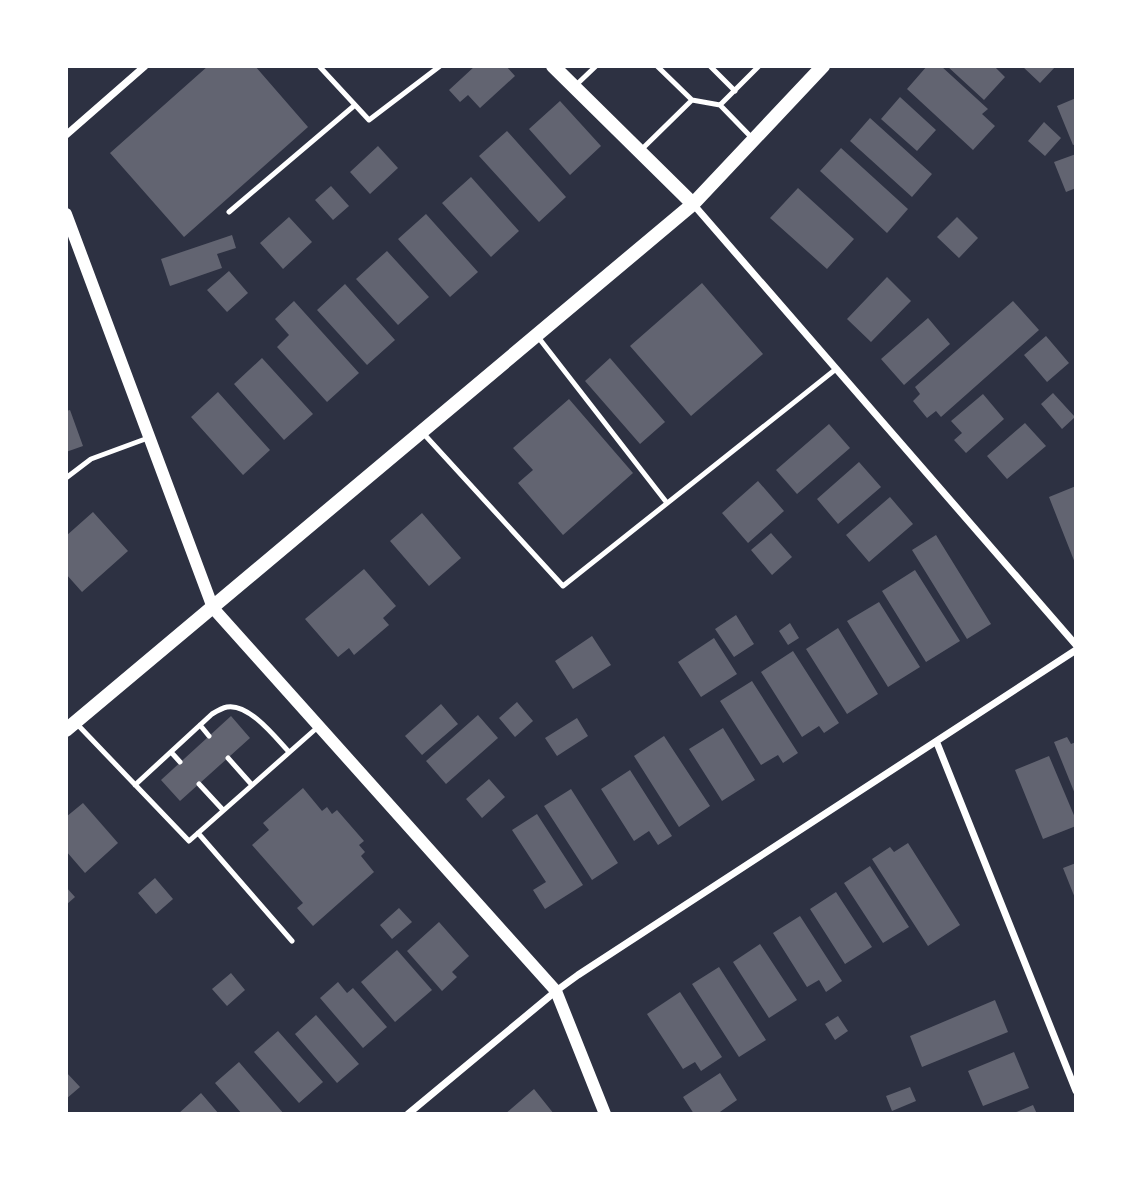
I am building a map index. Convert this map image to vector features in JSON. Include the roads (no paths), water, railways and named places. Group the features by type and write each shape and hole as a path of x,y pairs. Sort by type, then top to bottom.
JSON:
{"main road":[{"path":"554,66 694,204"},
{"path":"71,726 694,204 823,66"}],"street":[{"path":"66,135 145,66"},
{"path":"694,204 1076,645"},
{"path":"66,214 213,608 556,990 605,1114"},
{"path":"408,1114 556,990 1076,650"},
{"path":"937,743 1076,1091"}],"lane":[{"path":"319,66 369,120 440,66"},
{"path":"574,87 596,66"},
{"path":"657,66 692,100 720,105 753,139"},
{"path":"710,66 735,91"},
{"path":"720,105 759,66"},
{"path":"639,151 692,100"},
{"path":"229,212 355,105"},
{"path":"537,335 667,503"},
{"path":"422,432 563,586 836,369"},
{"path":"66,478 92,459 149,437"},
{"path":"135,785 200,725 225,707 236,706 258,720 289,752"},
{"path":"200,725 209,736"},
{"path":"71,726 135,785 189,841 319,726"},
{"path":"171,751 180,762"},
{"path":"229,758 252,785"},
{"path":"199,784 223,810"},
{"path":"198,833 292,941"}]}
